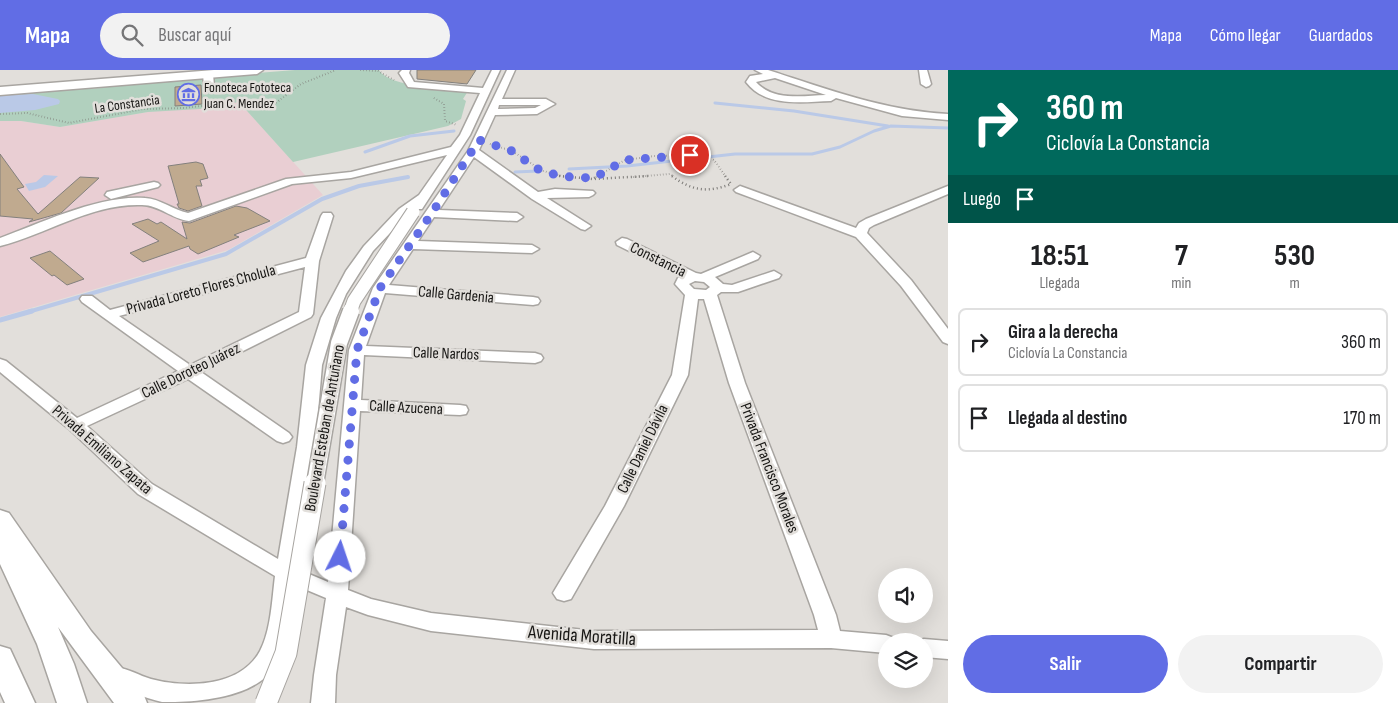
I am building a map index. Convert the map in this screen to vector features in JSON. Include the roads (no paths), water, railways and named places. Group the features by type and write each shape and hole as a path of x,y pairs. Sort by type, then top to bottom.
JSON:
{"main road":[{"path":"0,85 189,70"},
{"path":"0,91 208,80 258,70"},
{"path":"0,519 81,639 132,703"},
{"path":"0,537 36,614 67,686 72,703"},
{"path":"0,658 20,703"}],"street":[{"path":"406,70 404,73 411,85 486,91"},
{"name":"Boulevard Esteban de Antuñano","path":"266,703 286,653 339,343 354,301 456,150 475,136 486,91 496,70"},
{"name":"Boulevard Esteban de Antuñano","path":"323,703 325,675 337,595 357,350 380,288 432,213 475,136 492,112 511,70"},
{"path":"923,70 926,84"},
{"path":"782,72 851,99 885,109 926,116 948,117"},
{"path":"851,99 781,98 765,94 754,88 750,82 756,74 782,72 909,109 948,113"},
{"path":"492,112 537,110 550,104 546,102 496,102"},
{"path":"475,136 536,196 585,226"},
{"path":"0,242 42,226 128,201 166,206 183,217 189,217 290,181 350,175 412,158 456,150"},
{"path":"42,226 93,199 154,185"},
{"path":"740,190 861,234 906,283 948,339"},
{"path":"861,234 863,226 870,222 948,190"},
{"path":"536,196 555,193 589,193"},
{"path":"106,672 159,694 172,697 203,696 233,686 246,679 267,659 275,640 286,573 306,446 314,364 333,304 368,249 408,207 418,205"},
{"path":"432,213 517,217"},
{"path":"312,261 327,216"},
{"name":"Constancia","path":"622,242 703,286"},
{"path":"408,245 532,250"},
{"path":"703,286 753,256"},
{"name":"Privada Loreto Flores Cholula","path":"107,315 312,261"},
{"name":"Calle Doroteo Juárez","path":"75,426 306,314 312,261"},
{"path":"703,286 733,289 774,275"},
{"name":"Calle Daniel Dávila","path":"564,593 614,506 680,375 703,286"},
{"name":"Privada Francisco Morales","path":"703,286 737,383 825,616 831,639"},
{"name":"Calle Gardenia","path":"380,288 532,301"},
{"path":"87,299 107,315 283,437"},
{"name":"Calle Nardos","path":"357,350 534,358"},
{"name":"Privada Emiliano Zapata","path":"0,364 75,426 145,489 286,573"},
{"name":"Calle Azucena","path":"352,406 460,410"},
{"name":"Avenida Moratilla","path":"286,573 368,607 431,622 594,640 831,639 878,643"},
{"path":"933,649 948,650"}],"water":[{"path":"33,94 60,101 59,104 35,110 0,113 0,95"},
{"path":"44,175 58,176 45,187 29,191 25,184 36,182"}],"waterway":[{"path":"715,103 794,111 888,126"},
{"path":"569,169 627,166 735,154 812,154 840,147 874,131 891,126 948,128"},
{"path":"365,152 410,136 454,131"},
{"path":"515,172 538,171"},
{"path":"28,312 226,254 322,199 359,186 408,177"},
{"path":"0,320 32,311"}],"place":[{"name":"Fonoteca Fototeca Juan C. Mendez","path":"188,95"}]}
